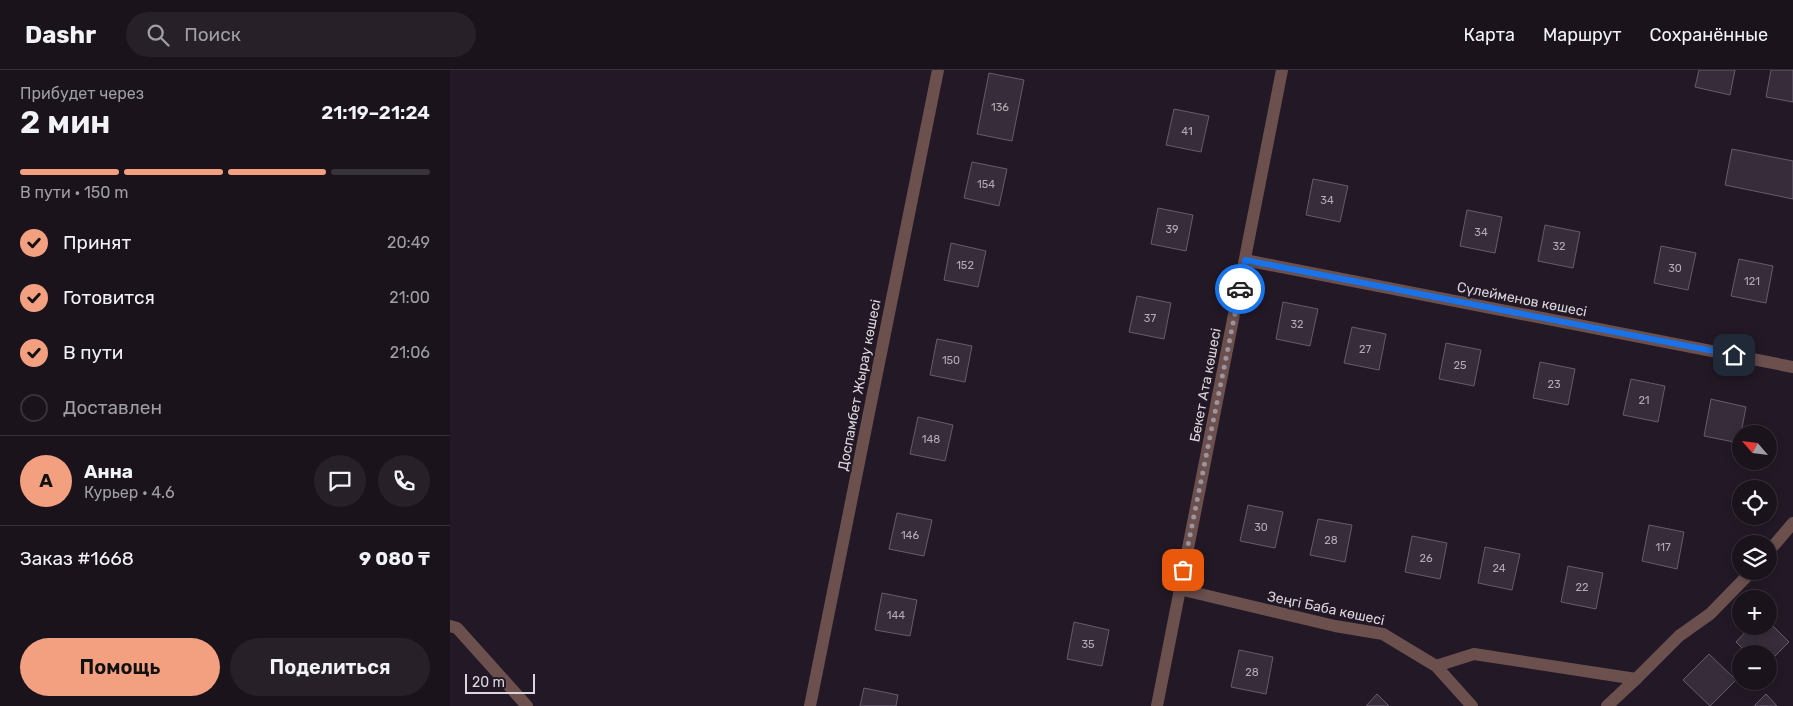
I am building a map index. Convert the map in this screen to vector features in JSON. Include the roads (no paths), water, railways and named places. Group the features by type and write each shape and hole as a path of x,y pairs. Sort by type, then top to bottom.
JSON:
{"street":[{"name":"Доспамбет Жырау көшесі","path":"810,706 938,70"},
{"name":"Бекет Ата көшесі","path":"1157,706 1282,70"},
{"name":"Сүлейменов көшесі","path":"1245,260 1793,367"},
{"path":"1777,542 1793,523"},
{"path":"1607,706 1679,636 1710,614 1743,580"},
{"name":"Зеңгі Баба көшесі","path":"1179,589 1335,626 1383,634 1436,666 1472,706"},
{"path":"450,626 457,628 527,706"},
{"path":"1436,666 1474,654 1636,679"}]}
